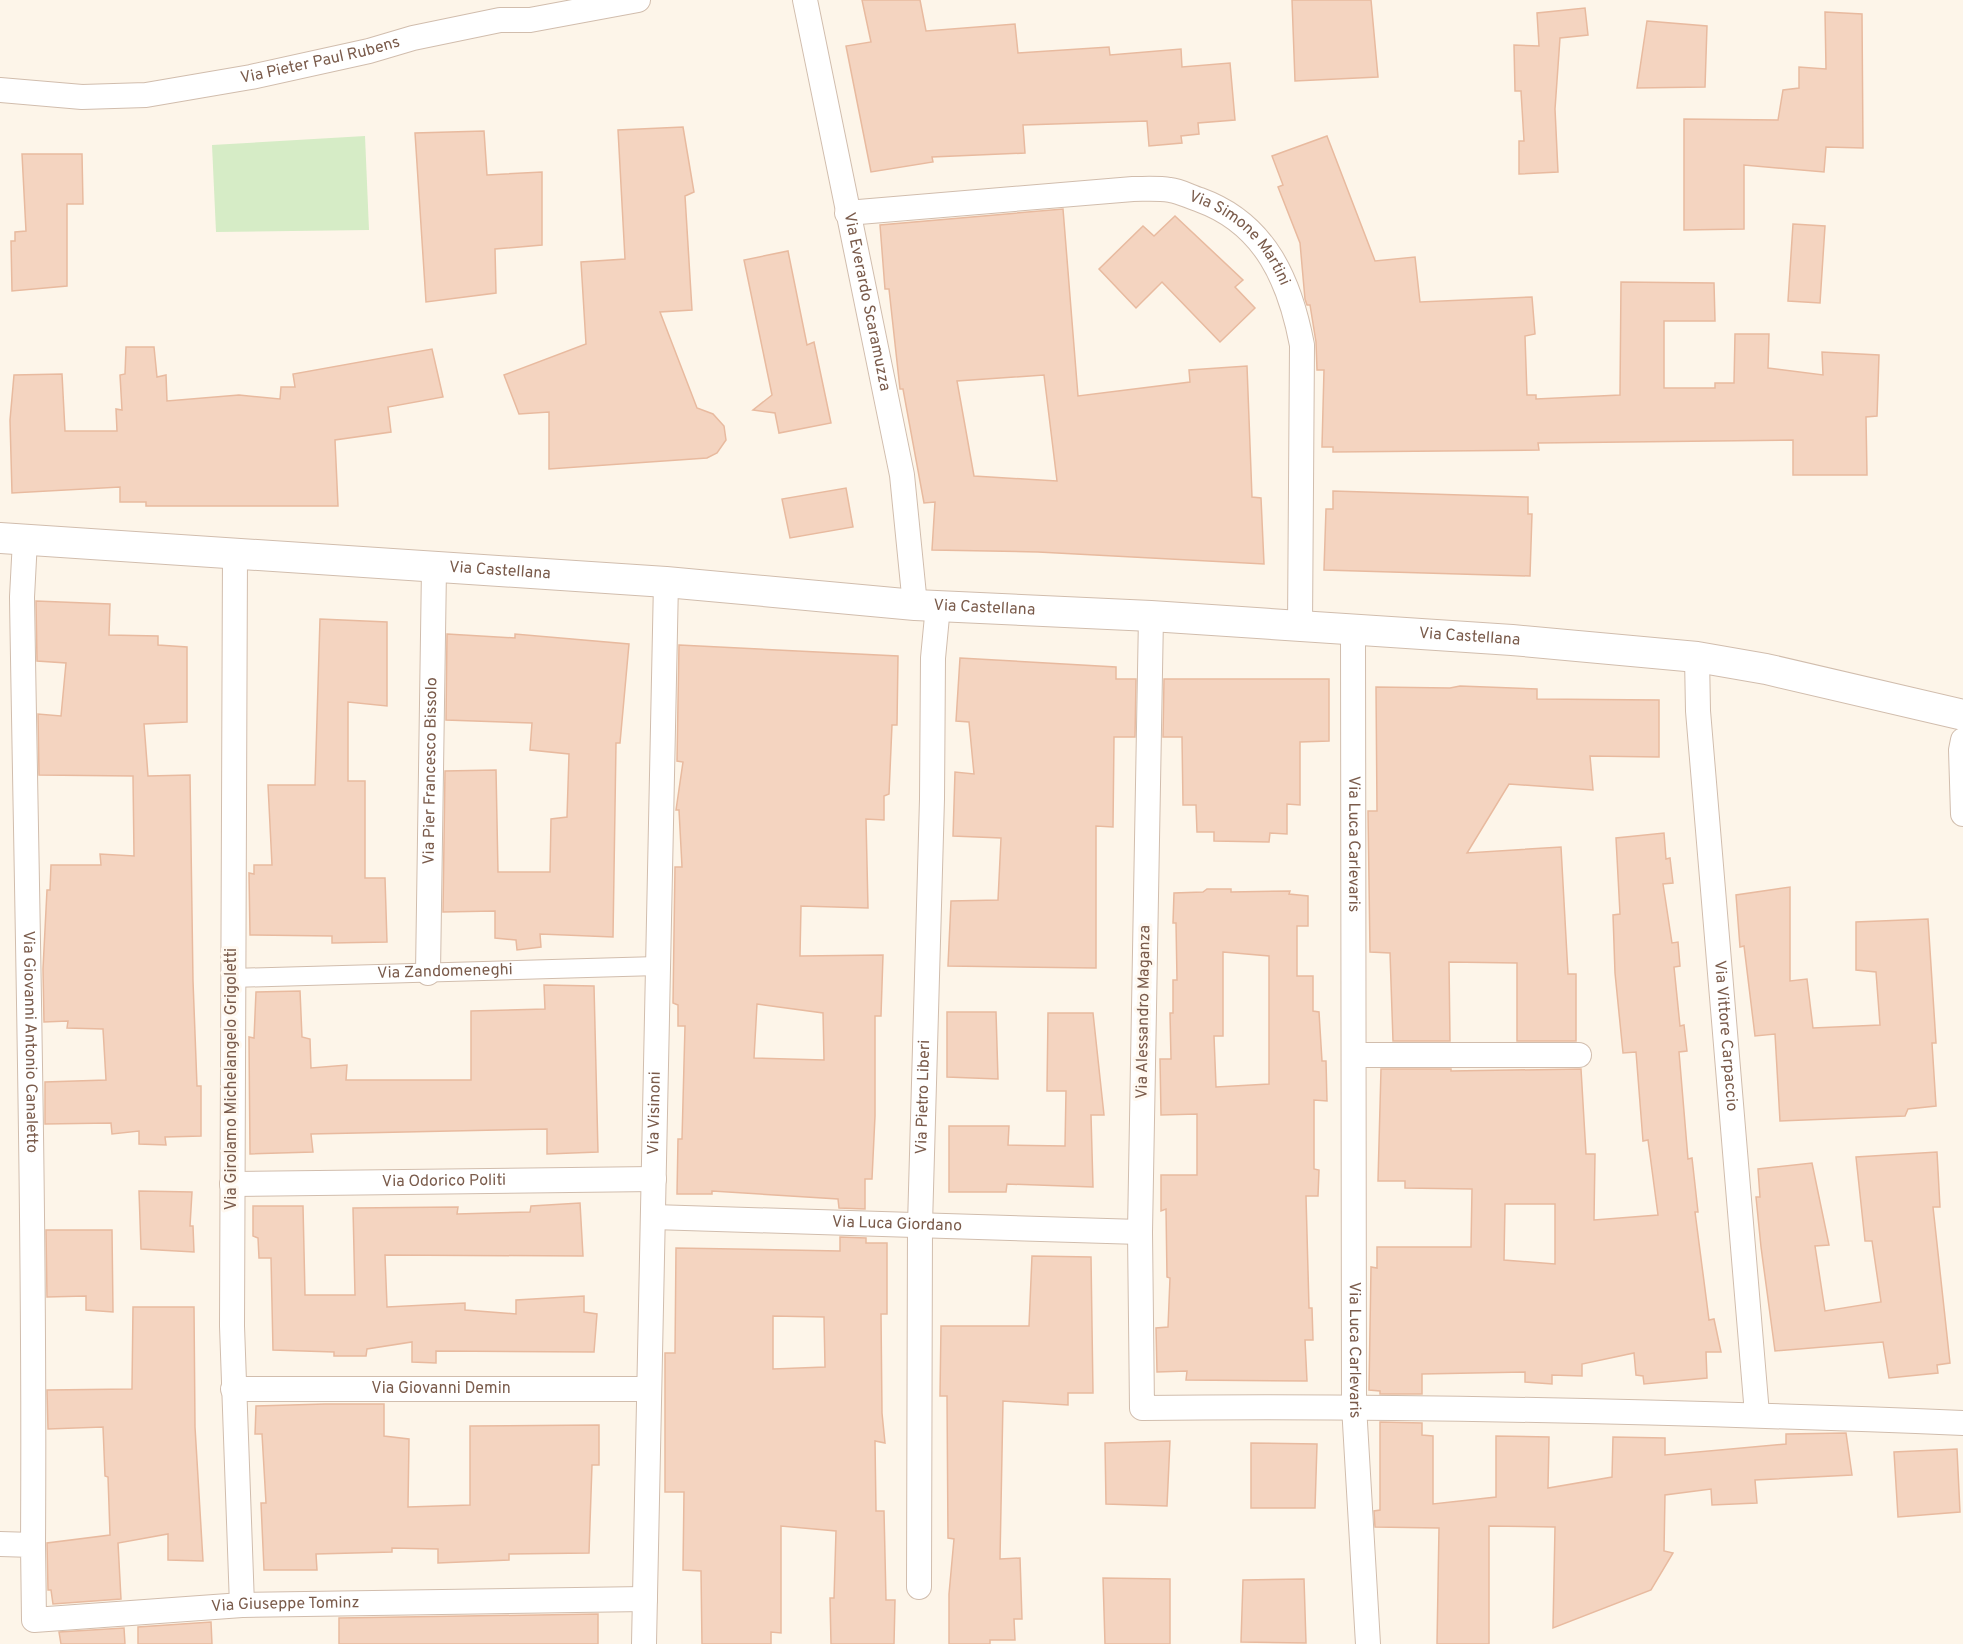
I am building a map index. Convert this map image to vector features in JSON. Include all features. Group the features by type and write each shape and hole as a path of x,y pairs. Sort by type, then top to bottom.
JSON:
{"street":[{"path":"500,20 562,0"},
{"name":"Via Pieter Paul Rubens","path":"0,90 82,97 146,95 251,77 369,51 412,38 500,20 530,20 638,0"},
{"name":"Via Everardo Scaramuzza","path":"805,0 902,475 926,606"},
{"name":"Via Simone Martini","path":"847,213 1133,189 1172,190 1207,203 1238,219 1265,248 1283,275 1296,311 1302,345 1300,627"},
{"name":"Via Castellana","path":"12,539 666,582 926,606 1151,616 1353,632 1512,640 1697,657 1766,669 1963,715"},
{"name":"Via Giovanni Antonio Canaletto","path":"12,539 22,620 27,952 33,1123 33,1545"},
{"name":"Via Girolamo Michelangelo Grigoletti","path":"235,553 232,978 233,1389 242,1605"},
{"name":"Via Pier Francesco Bissolo","path":"429,974 434,568"},
{"name":"Via Visinoni","path":"644,1644 666,582"},
{"name":"Via Pietro Liberi","path":"920,1587 920,1225 932,799 933,658 926,606"},
{"name":"Via Alessandro Maganza","path":"1151,616 1140,1232 1142,1408 1354,1406"},
{"name":"Via Luca Carlevaris","path":"1353,632 1354,1406 1368,1644"},
{"name":"Via Vittore Carpaccio","path":"1697,657 1698,711 1757,1414"},
{"path":"1963,740 1961,750 1963,814"},
{"name":"Via Zandomeneghi","path":"232,978 658,966"},
{"path":"1354,1055 1579,1055"},
{"name":"Via Odorico Politi","path":"232,1184 654,1179"},
{"name":"Via Luca Giordano","path":"653,1217 1140,1232"},
{"name":"Via Giovanni Demin","path":"233,1389 650,1389"},
{"path":"1354,1406 1757,1414 1963,1423"},
{"path":"0,1544 33,1545"},
{"name":"Via Giuseppe Tominz","path":"33,1545 34,1620 242,1605 645,1599"}],"green space":[{"path":"365,136 369,230 216,232 212,145"}],"building":[{"path":"862,0 920,0 926,31 1015,24 1018,53 1109,47 1110,55 1181,49 1182,67 1230,63 1235,120 1198,123 1199,134 1181,136 1182,143 1149,146 1147,121 1023,125 1025,153 932,157 933,162 871,172 846,46 871,42"},
{"path":"1292,0 1371,0 1378,77 1295,81"},
{"path":"1585,8 1588,35 1560,38 1555,109 1558,172 1519,174 1519,141 1524,141 1521,91 1515,91 1514,45 1539,46 1537,13"},
{"path":"1825,12 1862,14 1863,148 1826,147 1824,172 1744,165 1744,229 1684,230 1684,119 1778,120 1783,90 1799,88 1799,67 1826,69"},
{"path":"1647,21 1707,26 1705,87 1637,88"},
{"path":"683,127 694,192 685,196 692,310 660,312 697,408 713,414 724,426 726,440 717,453 707,458 549,469 549,412 519,414 504,375 586,344 581,262 625,259 618,130"},
{"path":"484,131 487,175 542,172 542,245 495,249 496,293 426,302 415,133"},
{"path":"1327,136 1375,261 1415,257 1420,302 1532,297 1535,334 1525,336 1527,395 1536,395 1536,399 1620,395 1621,282 1714,283 1715,321 1664,321 1664,388 1715,388 1715,383 1734,383 1735,334 1769,334 1768,368 1823,375 1822,352 1879,355 1877,416 1866,417 1867,475 1793,475 1793,440 1538,443 1539,450 1333,452 1333,447 1322,447 1324,370 1317,370 1316,342 1310,305 1307,305 1305,299 1300,243 1278,187 1283,185 1272,156"},
{"path":"22,154 82,154 83,204 67,204 67,286 12,291 11,241 15,241 15,232 26,231"},
{"path":"1063,209 1078,396 1190,382 1189,370 1247,366 1252,497 1261,498 1264,564 1038,552 932,550 935,502 924,503 903,389 900,389 889,289 885,289 880,225","holes":["1044,375 1057,481 974,476 957,381"]},
{"path":"1175,216 1243,280 1235,287 1255,308 1220,342 1162,282 1136,308 1099,269 1143,226 1154,236"},
{"path":"1793,224 1825,226 1820,303 1788,301"},
{"path":"788,251 807,345 814,342 831,423 779,433 775,413 753,410 772,395 744,260"},
{"path":"126,347 154,347 157,377 166,375 167,401 239,395 280,399 281,387 295,387 293,374 432,349 443,397 388,407 391,432 335,440 338,506 146,506 146,502 120,502 120,487 12,493 10,420 14,375 62,374 65,431 117,431 116,409 122,410 120,375 125,374"},
{"path":"846,488 853,527 790,538 782,499"},
{"path":"1333,491 1528,497 1528,514 1532,514 1530,576 1324,570 1326,509 1333,509"},
{"path":"36,601 110,604 109,635 158,636 158,645 187,647 187,722 144,724 148,776 190,775 193,981 197,1086 201,1086 201,1136 165,1137 166,1145 139,1144 139,1131 112,1134 111,1123 45,1124 45,1082 106,1080 103,1029 67,1028 68,1021 44,1022 43,969 47,890 50,890 51,865 101,865 100,854 134,856 133,776 39,775 38,714 61,716 66,663 37,661"},
{"path":"320,619 387,622 387,706 348,702 348,781 365,781 365,878 385,878 387,942 332,943 332,936 250,935 249,873 254,874 254,865 272,865 268,785 315,785"},
{"path":"447,634 515,638 515,634 629,644 620,743 616,743 613,937 540,934 541,947 517,950 516,940 495,938 495,911 443,912 445,771 496,770 498,872 550,872 551,819 567,817 569,754 530,750 532,723 446,720"},
{"path":"679,645 898,656 897,725 892,725 889,794 884,796 884,820 866,819 868,908 801,906 800,956 883,955 881,1016 875,1016 875,1116 872,1179 865,1179 865,1209 839,1208 838,1199 712,1191 712,1194 677,1194 678,1139 682,1139 685,1026 678,1026 678,1005 673,1003 675,867 682,867 679,810 676,810 683,762 677,761","holes":["757,1004 823,1013 824,1060 754,1058"]},
{"path":"960,658 1116,667 1116,679 1136,679 1135,737 1114,737 1113,827 1096,826 1096,968 948,966 951,901 998,900 1001,838 953,836 955,772 974,774 969,722 956,721"},
{"path":"1164,679 1329,679 1329,741 1300,742 1300,805 1287,804 1287,834 1270,833 1269,842 1214,841 1214,832 1197,832 1196,805 1183,805 1182,737 1163,737"},
{"path":"1460,686 1537,689 1537,699 1659,700 1659,757 1590,756 1593,790 1509,784 1467,853 1561,847 1568,974 1576,974 1576,1041 1517,1041 1517,963 1449,962 1450,1041 1393,1041 1390,953 1370,952 1368,811 1377,811 1376,687 1450,688"},
{"path":"1664,833 1666,859 1670,858 1673,883 1663,884 1672,943 1678,942 1680,966 1674,967 1680,1026 1684,1025 1687,1051 1679,1052 1688,1159 1692,1158 1698,1212 1695,1212 1709,1320 1714,1319 1721,1352 1706,1352 1707,1378 1644,1384 1643,1376 1636,1375 1634,1353 1582,1364 1582,1376 1552,1375 1552,1384 1525,1382 1525,1372 1422,1374 1422,1394 1380,1394 1380,1391 1369,1390 1371,1267 1377,1268 1377,1247 1471,1247 1472,1189 1405,1188 1405,1181 1378,1181 1381,1069 1451,1069 1451,1071 1581,1069 1586,1154 1595,1154 1594,1220 1658,1215 1648,1140 1643,1141 1636,1052 1623,1053 1615,973 1613,915 1620,914 1616,838","holes":["1505,1204 1555,1204 1555,1264 1504,1260"]},
{"path":"1790,887 1790,981 1807,979 1813,1028 1880,1025 1876,972 1856,970 1856,922 1928,919 1936,1043 1932,1043 1936,1106 1908,1109 1905,1116 1780,1121 1775,1034 1755,1036 1744,946 1740,947 1736,895"},
{"path":"1207,889 1231,889 1231,892 1290,891 1289,894 1308,896 1308,926 1297,926 1297,976 1313,976 1313,1011 1319,1012 1322,1061 1326,1061 1327,1101 1314,1100 1314,1169 1319,1170 1318,1196 1306,1196 1309,1308 1312,1308 1313,1340 1305,1340 1307,1381 1186,1380 1187,1371 1157,1372 1156,1328 1168,1327 1170,1278 1167,1277 1166,1209 1161,1211 1161,1175 1197,1175 1197,1114 1161,1115 1160,1059 1171,1059 1170,1013 1173,1013 1173,980 1177,980 1176,923 1173,923 1174,893 1203,892","holes":["1223,952 1269,956 1269,1084 1216,1087 1214,1036 1223,1036"]},
{"path":"544,985 594,986 598,1152 547,1154 547,1129 311,1134 313,1152 250,1154 249,1037 254,1038 256,992 300,991 302,1037 310,1039 311,1068 347,1065 346,1080 471,1080 471,1011 545,1009"},
{"path":"947,1012 996,1012 998,1079 947,1077"},
{"path":"1048,1013 1093,1013 1104,1115 1091,1115 1093,1187 1007,1184 1006,1192 949,1192 949,1126 1009,1126 1008,1145 1065,1146 1066,1091 1047,1091"},
{"path":"1937,1152 1940,1207 1933,1207 1950,1363 1937,1365 1938,1373 1889,1378 1883,1342 1775,1351 1756,1197 1760,1197 1758,1169 1812,1163 1829,1245 1815,1246 1825,1311 1881,1302 1872,1241 1865,1241 1856,1157"},
{"path":"139,1191 192,1192 190,1226 193,1226 194,1252 141,1249"},
{"path":"580,1203 583,1256 385,1255 387,1307 465,1303 465,1310 516,1314 516,1300 584,1296 584,1312 597,1314 594,1352 436,1351 436,1363 412,1362 412,1342 367,1349 366,1356 334,1356 334,1352 273,1350 271,1258 259,1258 258,1238 253,1236 253,1206 303,1206 305,1295 355,1295 353,1208 458,1207 457,1214 530,1212 531,1206"},
{"path":"46,1230 112,1230 113,1312 86,1310 86,1296 47,1297"},
{"path":"840,1237 866,1238 866,1243 887,1243 887,1314 881,1314 882,1413 885,1443 875,1441 876,1511 884,1511 886,1600 895,1600 894,1644 831,1644 830,1598 834,1598 836,1531 781,1526 781,1633 771,1632 771,1644 702,1644 701,1571 683,1570 684,1492 665,1492 665,1353 675,1353 676,1248 840,1251","holes":["773,1316 824,1317 825,1367 773,1369"]},
{"path":"1032,1256 1091,1257 1093,1393 1068,1393 1068,1405 1003,1401 1000,1559 1020,1558 1022,1619 1014,1619 1015,1640 990,1640 990,1644 949,1644 949,1594 954,1539 948,1538 947,1396 940,1396 941,1326 1029,1326"},
{"path":"133,1307 194,1307 195,1427 203,1561 168,1560 168,1534 118,1543 121,1599 53,1604 51,1590 48,1590 47,1543 110,1535 103,1427 48,1429 47,1390 132,1389"},
{"path":"384,1404 384,1436 409,1439 408,1507 470,1505 470,1426 599,1425 599,1465 592,1465 589,1553 509,1554 509,1560 438,1563 438,1549 392,1548 392,1552 316,1554 317,1570 264,1570 261,1503 266,1503 262,1434 255,1434 256,1406"},
{"path":"1380,1422 1422,1423 1422,1435 1433,1436 1433,1504 1496,1497 1496,1436 1549,1437 1548,1488 1612,1477 1613,1437 1665,1438 1665,1455 1786,1444 1786,1434 1846,1433 1852,1475 1755,1480 1757,1503 1712,1505 1711,1489 1665,1495 1664,1551 1673,1553 1651,1590 1553,1628 1555,1527 1489,1526 1489,1644 1437,1644 1439,1528 1375,1527 1374,1511 1380,1510"},
{"path":"1170,1441 1167,1506 1106,1504 1105,1443"},
{"path":"1251,1443 1317,1444 1315,1508 1251,1508"},
{"path":"1957,1449 1960,1512 1898,1517 1894,1452"},
{"path":"1103,1578 1170,1579 1170,1644 1105,1644"},
{"path":"1304,1579 1306,1643 1241,1642 1243,1580"},
{"path":"598,1614 598,1644 339,1644 339,1618"},
{"path":"211,1622 212,1644 138,1644 138,1627"},
{"path":"124,1628 125,1644 61,1644 59,1632"}]}
